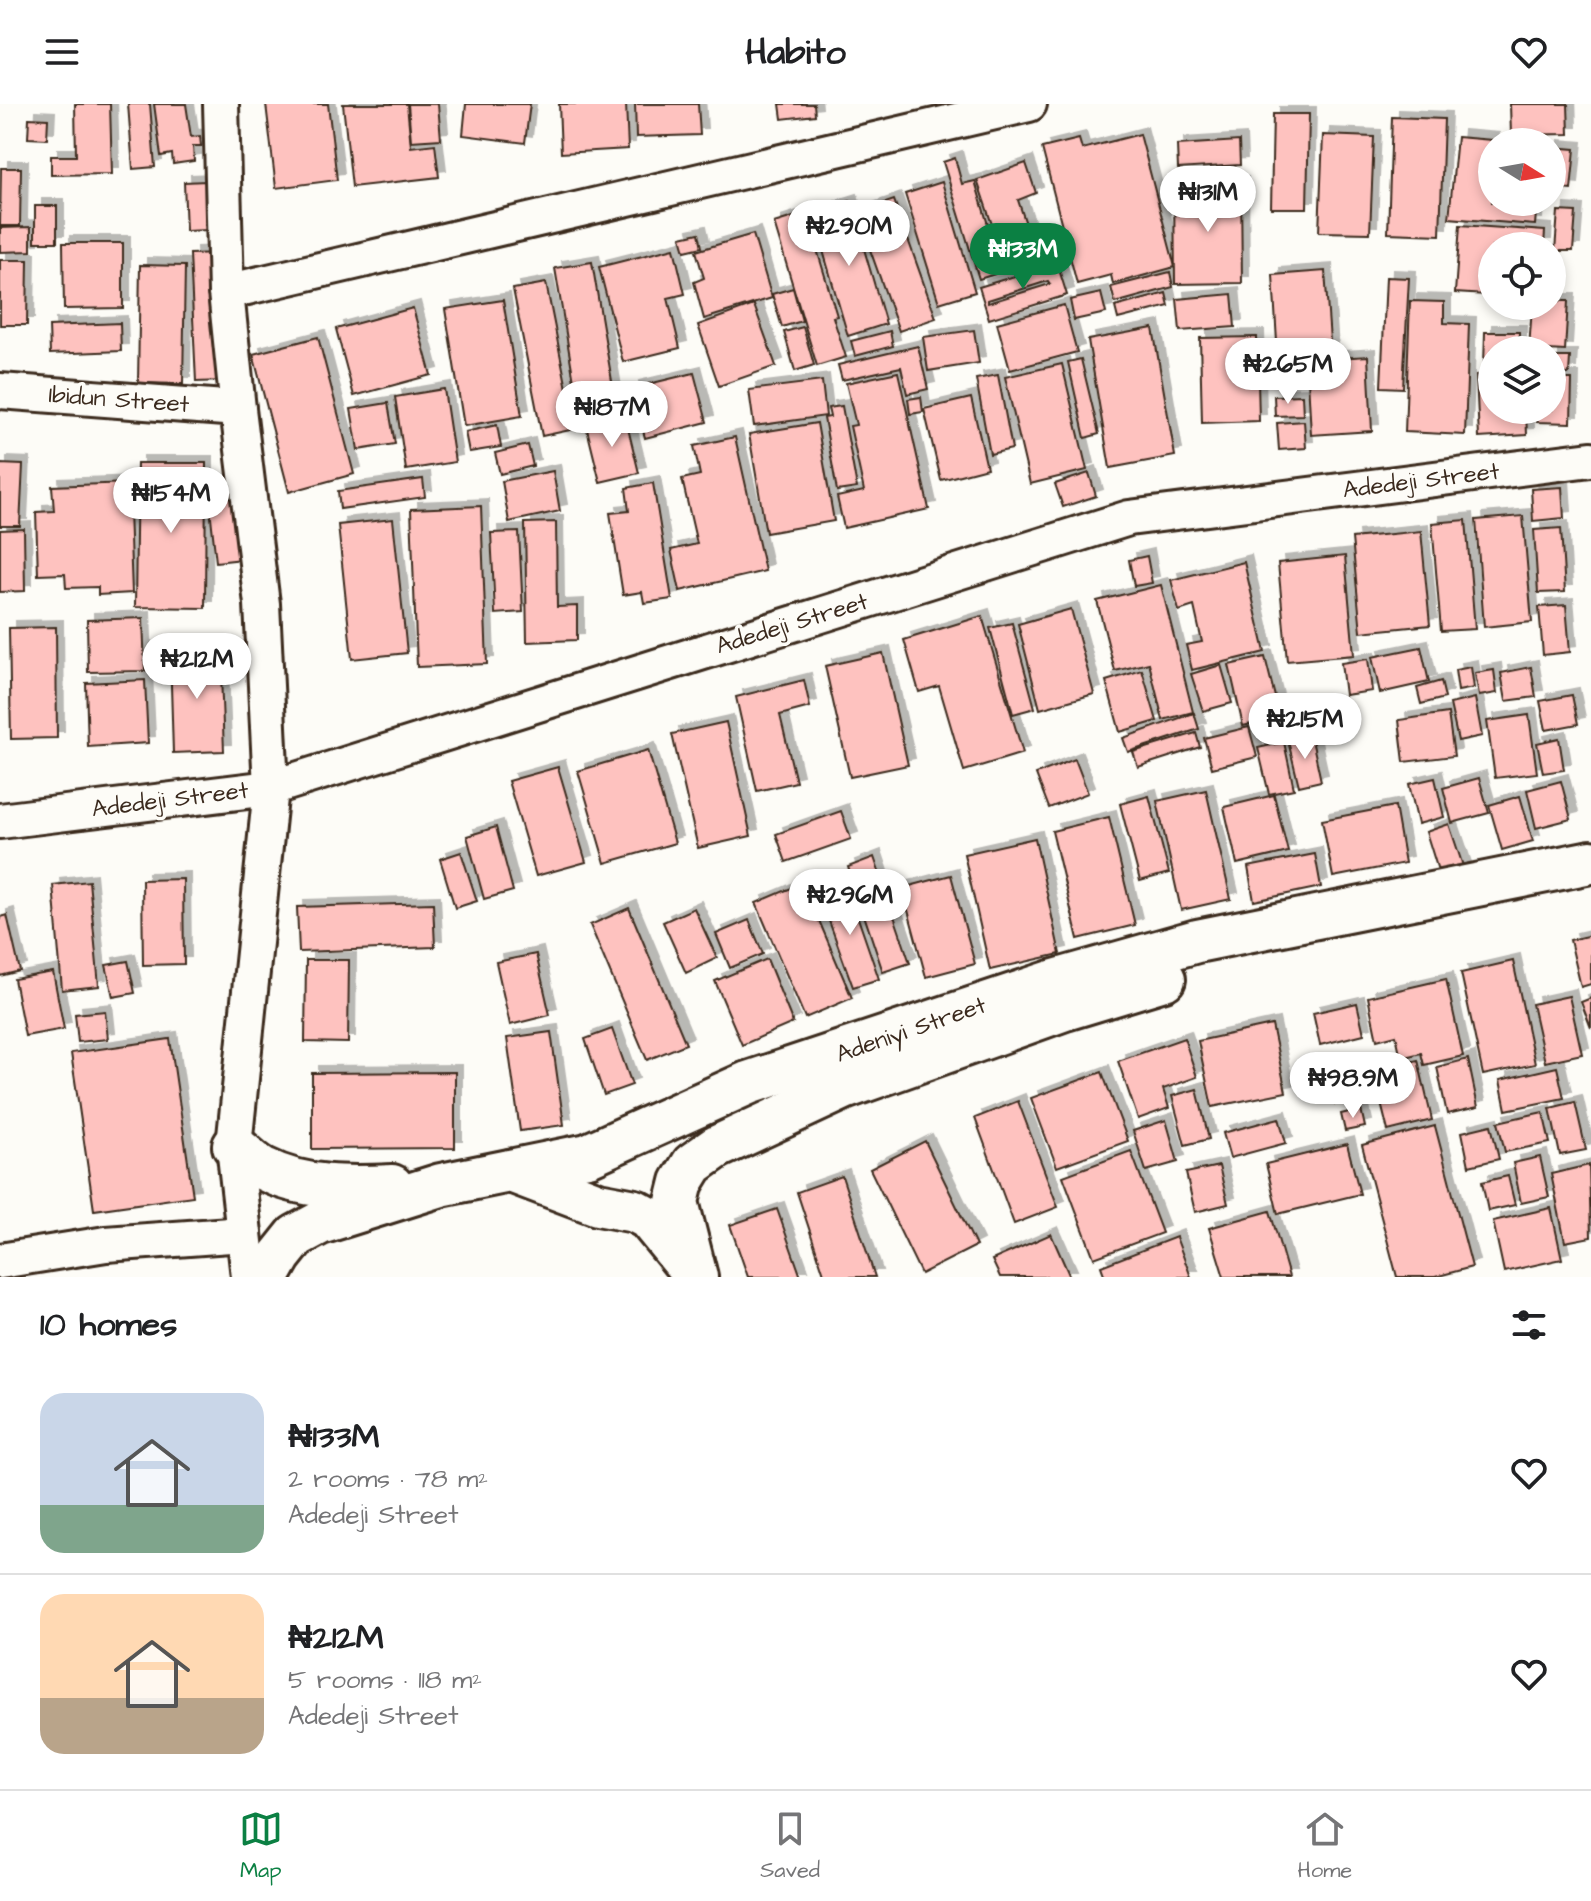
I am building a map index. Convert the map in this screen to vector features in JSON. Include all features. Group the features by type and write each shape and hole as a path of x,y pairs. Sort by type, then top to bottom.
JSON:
{"street":[{"path":"221,104 226,292 262,604 271,788 234,1146 249,1277"},
{"path":"226,292 1029,104"},
{"name":"Ibidun Street","path":"0,391 238,409"},
{"name":"Adedeji Street","path":"0,821 271,788 1129,518 1591,459"},
{"name":"Adeniyi Street","path":"268,1277 296,1236 320,1223 441,1185 588,1155 748,1083 1055,981 1197,941 1591,862"},
{"name":"Adeniyi Street","path":"695,1276 677,1202 682,1182 693,1164 717,1147 844,1088 1065,1009 1217,963 1591,886"},
{"path":"234,1146 263,1168 289,1178 339,1188 441,1185"},
{"path":"511,1171 598,1204 635,1211 648,1218 695,1276"},
{"path":"0,1261 106,1244 244,1234"}],"building":[{"path":"75,104 110,104 112,174 51,175 51,156 76,156"},
{"path":"128,104 150,104 155,167 133,169"},
{"path":"154,104 186,104 191,137 200,136 201,146 193,146 194,161 173,164 172,154 161,156"},
{"path":"266,104 328,104 337,180 276,188"},
{"path":"343,104 407,104 411,147 435,144 439,177 352,187"},
{"path":"408,104 438,104 441,139 411,141"},
{"path":"466,104 530,104 525,143 463,135"},
{"path":"559,104 626,104 628,149 561,153"},
{"path":"635,104 698,104 700,135 636,137"},
{"path":"780,104 814,104 815,115 782,119"},
{"path":"1510,104 1568,104 1569,134 1566,134 1566,128 1511,128"},
{"path":"1273,114 1309,114 1307,208 1271,208"},
{"path":"1392,117 1444,119 1440,235 1388,233"},
{"path":"29,118 48,119 47,139 28,138"},
{"path":"1140,134 1175,267 1113,284 1111,275 1077,284 1042,148 1079,139 1082,149"},
{"path":"1323,135 1374,137 1370,233 1319,232"},
{"path":"1457,137 1478,139 1478,216 1536,216 1535,225 1449,218"},
{"path":"1239,141 1240,165 1178,169 1177,145"},
{"path":"1566,148 1575,149 1571,190 1566,189"},
{"path":"955,158 962,184 975,181 1002,272 979,279 943,162"},
{"path":"1026,163 1036,193 1018,200 1039,263 1008,272 977,180"},
{"path":"1,168 21,168 20,226 0,226"},
{"path":"206,181 208,230 186,231 184,182"},
{"path":"942,182 975,292 939,303 905,194"},
{"path":"1174,184 1241,184 1242,283 1175,284"},
{"path":"894,200 936,318 899,331 857,213"},
{"path":"850,201 886,324 848,336 812,213"},
{"path":"35,206 57,206 57,242 35,242"},
{"path":"1566,211 1576,212 1573,251 1566,251 1566,232 1556,232 1558,216 1566,216"},
{"path":"806,213 846,357 817,366 774,223"},
{"path":"1460,225 1545,231 1478,232 1478,294 1455,293"},
{"path":"31,227 31,251 0,252 0,228"},
{"path":"699,233 702,247 685,251 681,237"},
{"path":"753,234 772,298 704,319 694,282 704,278 696,251"},
{"path":"63,243 123,243 123,308 64,309"},
{"path":"674,248 685,294 668,298 680,348 623,362 599,267"},
{"path":"218,253 223,381 196,382 190,254"},
{"path":"0,260 28,260 27,325 0,325"},
{"path":"592,262 617,411 580,417 555,268"},
{"path":"1057,263 1067,295 989,319 979,287","holes":["1048,281 1050,284 988,303 988,300"]},
{"path":"140,265 185,266 183,384 138,383"},
{"path":"1325,271 1331,355 1278,359 1273,275"},
{"path":"1170,272 1173,287 1115,303 1111,287"},
{"path":"1386,277 1409,278 1403,388 1381,387"},
{"path":"546,283 575,429 542,436 513,289"},
{"path":"793,288 802,321 782,327 772,294"},
{"path":"1101,293 1106,313 1074,320 1070,300"},
{"path":"1166,293 1169,306 1118,319 1115,307"},
{"path":"1232,294 1235,327 1180,331 1177,299"},
{"path":"503,300 522,416 464,426 445,309"},
{"path":"1410,301 1444,302 1444,323 1469,324 1465,435 1405,432"},
{"path":"1568,301 1566,336 1530,336 1531,320 1566,320"},
{"path":"754,305 776,366 719,386 698,325"},
{"path":"1064,305 1077,352 1010,370 997,323"},
{"path":"413,308 431,375 354,396 336,329"},
{"path":"120,323 121,351 50,354 49,326"},
{"path":"803,327 814,365 795,371 784,332"},
{"path":"1153,328 1175,456 1110,468 1088,340"},
{"path":"974,330 979,363 928,371 923,337"},
{"path":"890,331 893,346 855,356 851,341"},
{"path":"1485,332 1519,332 1519,336 1485,336"},
{"path":"318,337 354,474 289,492 253,354"},
{"path":"1257,337 1259,421 1202,423 1200,338"},
{"path":"918,346 928,389 907,394 901,367 842,380 838,365"},
{"path":"1368,356 1372,431 1311,435 1307,360"},
{"path":"1566,357 1570,357 1569,374 1566,374"},
{"path":"1081,359 1099,434 1085,438 1068,362"},
{"path":"1062,364 1087,470 1030,484 1005,377"},
{"path":"898,372 929,509 844,528 837,497 864,491 850,426 856,425 846,383"},
{"path":"694,373 707,422 645,438 632,388"},
{"path":"998,375 1012,449 990,454 976,379"},
{"path":"1476,375 1478,375 1478,417"},
{"path":"1566,379 1572,379 1571,423 1566,423"},
{"path":"822,381 826,416 754,426 749,390"},
{"path":"444,389 455,462 406,470 395,397"},
{"path":"1302,395 1303,415 1275,416 1274,396"},
{"path":"921,397 923,412 910,414 908,399"},
{"path":"971,398 987,468 941,480 924,409"},
{"path":"388,403 395,444 358,450 351,409"},
{"path":"842,406 857,488 837,491 824,418 830,417 828,408"},
{"path":"625,416 639,473 600,482 586,425"},
{"path":"1304,421 1306,448 1279,450 1277,423"},
{"path":"817,423 834,521 766,533 749,434"},
{"path":"1478,424 1527,424 1527,435 1479,438"},
{"path":"497,425 501,447 469,452 465,432"},
{"path":"735,437 765,571 680,591 671,550 697,544 682,479 700,475 694,446"},
{"path":"528,445 533,466 500,474 495,453"},
{"path":"137,463 206,463 205,608 135,607"},
{"path":"0,464 23,465 20,526 0,526"},
{"path":"553,471 560,511 509,522 502,481"},
{"path":"1089,473 1096,496 1063,507 1055,484"},
{"path":"423,479 425,497 340,509 338,491"},
{"path":"128,483 132,593 98,595 98,587 66,588 65,574 38,575 36,512 54,511 52,486"},
{"path":"653,483 672,599 644,603 642,592 623,595 610,513 629,511 626,488"},
{"path":"1562,487 1564,518 1533,521 1531,489"},
{"path":"234,496 242,559 216,562 209,499"},
{"path":"481,506 487,664 417,667 411,509"},
{"path":"1523,516 1532,622 1484,627 1476,520"},
{"path":"393,519 407,653 352,659 338,525"},
{"path":"1466,520 1475,629 1441,631 1432,523"},
{"path":"556,522 557,607 577,606 577,640 527,642 525,523"},
{"path":"1561,528 1565,592 1538,593 1534,530"},
{"path":"24,529 25,591 0,592 0,530"},
{"path":"1421,531 1430,625 1361,632 1352,538"},
{"path":"519,532 523,612 495,614 491,533"},
{"path":"1147,556 1152,583 1134,586 1129,560"},
{"path":"1345,556 1354,655 1287,661 1278,563"},
{"path":"1244,562 1265,652 1192,670 1186,645 1202,642 1194,606 1179,611 1171,580"},
{"path":"1161,585 1193,712 1163,720 1149,663 1115,671 1097,601"},
{"path":"1566,605 1570,652 1543,655 1539,607"},
{"path":"1071,609 1094,694 1040,709 1018,624"},
{"path":"982,616 1023,753 964,771 939,686 919,692 904,640"},
{"path":"143,618 145,671 88,672 87,620"},
{"path":"1012,623 1035,708 1013,714 990,628"},
{"path":"56,627 57,738 11,739 9,628"},
{"path":"1421,647 1429,682 1380,693 1372,657"},
{"path":"220,649 224,751 173,753 170,651"},
{"path":"883,653 908,765 850,777 825,666"},
{"path":"1265,657 1280,717 1243,726 1229,665"},
{"path":"1368,659 1372,691 1345,695 1341,663"},
{"path":"1221,665 1232,703 1203,711 1191,674"},
{"path":"1471,667 1474,688 1458,691 1455,670"},
{"path":"1531,667 1536,697 1506,701 1501,673"},
{"path":"1142,670 1157,721 1120,732 1106,681"},
{"path":"1494,670 1497,693 1479,696 1475,673"},
{"path":"145,680 148,743 88,747 86,683"},
{"path":"804,680 810,707 780,715 796,782 757,791 736,697"},
{"path":"1441,681 1445,698 1421,704 1417,688"},
{"path":"1572,695 1578,724 1546,730 1540,701"},
{"path":"1475,698 1482,736 1458,741 1450,704"},
{"path":"1194,713 1199,729 1128,752 1123,738"},
{"path":"1448,713 1454,756 1404,762 1399,720"},
{"path":"1529,715 1537,773 1495,778 1487,721"},
{"path":"726,722 751,836 698,848 672,734"},
{"path":"1249,727 1257,757 1212,768 1204,738"},
{"path":"1196,733 1200,747 1138,767 1133,752"},
{"path":"1311,735 1321,781 1299,786 1288,741"},
{"path":"1559,738 1564,770 1543,773 1537,743"},
{"path":"1284,742 1294,789 1269,794 1258,748"},
{"path":"648,750 675,843 605,863 578,771"},
{"path":"1075,759 1088,793 1049,808 1036,774"},
{"path":"558,767 586,862 536,876 508,781"},
{"path":"1435,778 1444,817 1418,824 1409,784"},
{"path":"1479,778 1489,813 1452,823 1443,788"},
{"path":"1561,781 1571,819 1536,828 1527,790"},
{"path":"1206,790 1231,899 1181,910 1157,801"},
{"path":"1274,795 1288,852 1237,864 1224,807"},
{"path":"1149,796 1169,873 1140,881 1120,804"},
{"path":"1520,796 1533,841 1502,850 1489,805"},
{"path":"1395,806 1405,863 1333,877 1322,820"},
{"path":"841,811 851,839 786,862 776,834"},
{"path":"1109,817 1135,925 1078,939 1052,831"},
{"path":"1449,824 1464,869 1440,877 1426,832"},
{"path":"496,827 513,891 484,899 467,836"},
{"path":"1035,838 1060,954 990,970 964,854"},
{"path":"461,852 477,901 455,908 440,859"},
{"path":"1315,854 1321,887 1254,901 1248,867"},
{"path":"874,857 910,963 883,972 848,867"},
{"path":"951,875 975,964 926,977 902,888"},
{"path":"183,879 184,964 143,965 142,880"},
{"path":"89,881 99,986 62,990 53,885"},
{"path":"803,883 852,998 805,1018 756,903"},
{"path":"847,886 879,979 853,987 820,896"},
{"path":"433,903 435,947 299,952 297,907"},
{"path":"629,908 686,1044 647,1060 590,925"},
{"path":"694,908 717,958 686,973 663,922"},
{"path":"7,915 20,971 0,976 0,917"},
{"path":"749,920 763,954 730,968 716,934"},
{"path":"1591,935 1591,984 1581,987 1570,940"},
{"path":"536,954 550,1015 510,1025 496,962"},
{"path":"767,959 793,1023 742,1045 715,981"},
{"path":"306,960 349,960 348,1043 305,1042"},
{"path":"128,961 135,993 113,997 106,965"},
{"path":"1513,961 1535,1064 1483,1075 1461,973"},
{"path":"53,972 64,1029 25,1036 14,979"},
{"path":"1446,979 1463,1056 1424,1065 1421,1053 1401,1058 1396,1035 1377,1040 1368,997"},
{"path":"1569,996 1582,1054 1545,1062 1532,1004"},
{"path":"1591,998 1591,1028 1581,1002"},
{"path":"1357,1003 1364,1034 1320,1045 1313,1013"},
{"path":"105,1011 108,1039 78,1042 75,1014"},
{"path":"1272,1025 1286,1092 1212,1107 1198,1041"},
{"path":"612,1029 632,1085 604,1095 585,1039"},
{"path":"551,1032 564,1125 520,1131 507,1038"},
{"path":"1184,1038 1197,1077 1163,1089 1169,1108 1138,1119 1118,1061"},
{"path":"170,1039 193,1196 94,1210 71,1053"},
{"path":"1468,1059 1478,1107 1447,1114 1437,1067"},
{"path":"1418,1060 1432,1120 1388,1131 1373,1071"},
{"path":"1361,1065 1369,1097 1335,1104 1328,1072"},
{"path":"1557,1067 1564,1098 1506,1110 1500,1080"},
{"path":"455,1072 455,1148 312,1149 312,1073"},
{"path":"1102,1072 1128,1141 1057,1167 1031,1098"},
{"path":"1197,1089 1209,1139 1185,1145 1172,1096"},
{"path":"1018,1101 1058,1207 1014,1224 975,1118"},
{"path":"1575,1102 1586,1150 1560,1155 1550,1108"},
{"path":"1361,1109 1365,1127 1345,1131 1341,1114"},
{"path":"1543,1112 1550,1143 1505,1152 1498,1122"},
{"path":"1279,1118 1286,1143 1230,1158 1223,1133"},
{"path":"1166,1120 1178,1162 1146,1171 1133,1131"},
{"path":"1491,1125 1499,1159 1469,1166 1462,1132"},
{"path":"1435,1126 1472,1267 1435,1277 1397,1277 1362,1145"},
{"path":"925,1141 976,1246 921,1274 870,1169"},
{"path":"1347,1144 1360,1194 1278,1214 1266,1164"},
{"path":"1131,1151 1162,1233 1094,1258 1063,1176"},
{"path":"1540,1157 1549,1197 1521,1203 1513,1163"},
{"path":"1589,1165 1591,1237 1565,1242 1551,1174"},
{"path":"1219,1166 1228,1204 1195,1212 1186,1173"},
{"path":"842,1176 875,1277 825,1277 797,1192"},
{"path":"1508,1176 1515,1205 1488,1211 1482,1182"},
{"path":"1551,1208 1562,1259 1504,1272 1493,1221"},
{"path":"777,1209 801,1277 748,1277 730,1225"},
{"path":"1270,1211 1289,1277 1224,1277 1209,1228"},
{"path":"1051,1234 1070,1277 1000,1277 992,1260"},
{"path":"1176,1237 1191,1277 1105,1277 1101,1266"}]}
